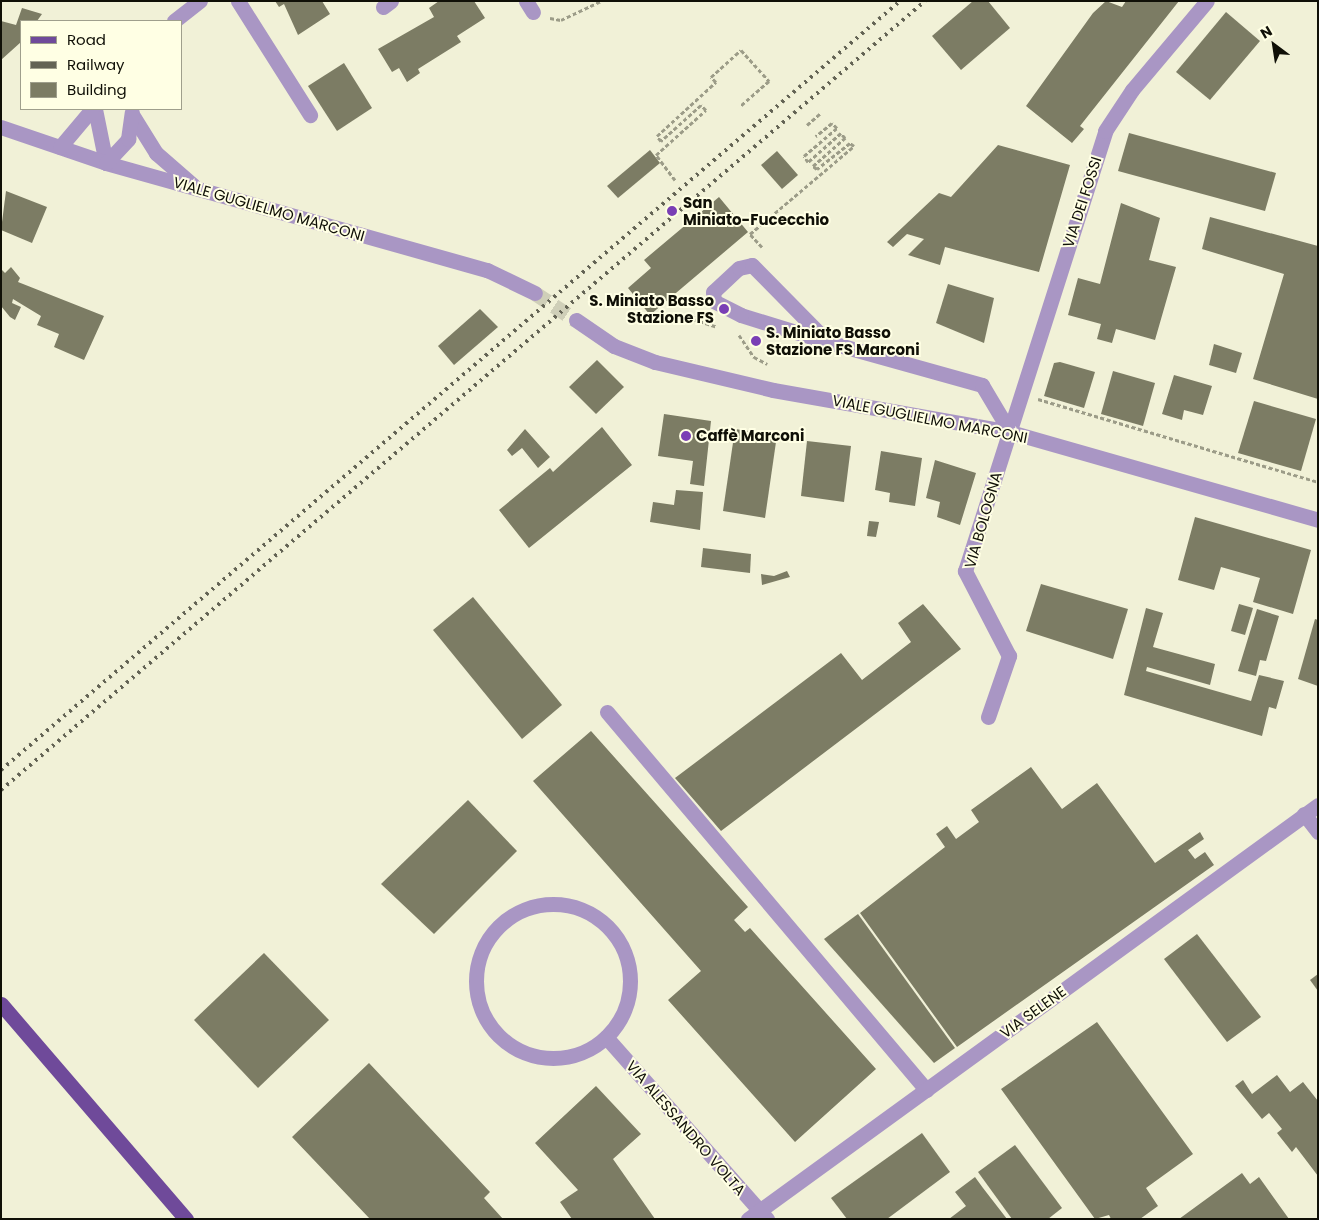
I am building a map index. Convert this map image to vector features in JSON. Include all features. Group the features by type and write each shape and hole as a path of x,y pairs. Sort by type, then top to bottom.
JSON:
{"main road":[{"path":"1,1004 186,1219"}],"street":[{"path":"175,20 200,1"},
{"path":"238,1 310,116"},
{"name":"VIA DEI FOSSI","path":"1010,432 1104,131 1132,90 1207,1"},
{"path":"60,147 92,110"},
{"path":"93,110 106,163"},
{"path":"106,163 128,139 132,112"},
{"path":"132,112 156,153 198,189"},
{"name":"VIALE GUGLIELMO MARCONI","path":"1,127 106,163 487,270 535,293"},
{"path":"828,342 752,265 739,268 713,292 714,301 741,315 828,342 982,385 1010,432"},
{"name":"VIALE GUGLIELMO MARCONI","path":"576,320 614,346 655,362 773,390 1010,432 1318,520"},
{"name":"VIA BOLOGNA","path":"988,717 1009,656 965,571 1010,432"},
{"path":"607,712 927,1090"},
{"name":"VIA SELENE","path":"758,1216 1318,804"},
{"path":"1304,814 1318,832"},
{"path":"551,904 578,908 601,920 618,940 628,964 629,990 622,1016 606,1037 586,1051 562,1058 522,1051 495,1033 482,1012 475,988 477,964 486,941 502,922 525,909 551,904"},
{"name":"VIA ALESSANDRO VOLTA","path":"606,1037 758,1216"}],"path":[{"path":"530,7 561,20 601,1"},
{"path":"675,180 656,155 706,110 701,105 661,141 657,136 716,82 711,77 741,50 770,81 741,105"},
{"path":"807,125 821,113"},
{"path":"767,253 750,234 854,146 850,143 817,169 813,166 845,138 841,133 808,162 804,156 837,128 832,122 816,136"},
{"path":"694,315 693,319 720,328"},
{"path":"729,331 738,333 754,357 767,364"},
{"path":"1031,397 1318,482"}],"building":[{"path":"275,1 322,1 330,14 298,35 284,4 279,7"},
{"path":"439,1 474,1 485,18 457,36 461,42 418,69 420,73 407,82 399,68 392,72 378,49 434,17 429,8"},
{"path":"973,1 988,1 1010,28 961,70 932,36"},
{"path":"1106,1 1122,7 1126,1 1179,1 1080,126 1084,129 1072,143 1026,106 1093,13"},
{"path":"22,8 42,14 38,20 20,20 20,43 1,60 1,21 16,25"},
{"path":"1226,12 1260,41 1210,100 1176,72"},
{"path":"344,63 372,108 337,131 308,86"},
{"path":"1129,133 1276,173 1265,211 1118,171"},
{"path":"998,145 1070,165 1039,272 945,247 940,265 908,255 924,239 907,234 893,247 887,242 939,193 951,197"},
{"path":"650,150 660,163 618,198 607,186"},
{"path":"777,151 798,175 782,189 761,165"},
{"path":"6,191 47,207 32,243 1,230"},
{"name":"San Miniato-Fucecchio","path":"719,197 748,232 650,315 628,288 651,268 644,260"},
{"path":"1121,203 1160,218 1149,260 1176,267 1155,340 1116,329 1112,343 1097,339 1101,324 1068,315 1078,278 1100,284"},
{"path":"1210,217 1318,246 1318,399 1253,379 1284,274 1202,249"},
{"path":"11,267 20,278 18,282 104,316 84,360 54,347 59,334 37,325 41,316 13,299 12,303 21,307 15,320 1,306 1,269 5,273"},
{"path":"948,284 994,298 984,343 936,323"},
{"path":"480,309 498,327 454,365 438,346"},
{"path":"1214,344 1242,353 1236,373 1209,365"},
{"path":"597,360 624,387 596,414 569,387"},
{"path":"1060,362 1095,372 1084,408 1044,396 1054,363"},
{"path":"1113,371 1155,383 1143,426 1101,414"},
{"path":"1174,375 1212,386 1203,415 1184,410 1182,420 1162,414"},
{"path":"1254,401 1316,419 1301,471 1238,453"},
{"path":"664,414 711,421 704,486 690,484 693,461 658,456"},
{"path":"602,427 632,465 529,548 499,510 550,468 553,472"},
{"path":"525,429 550,457 538,468 522,448 512,456 507,450"},
{"path":"735,429 777,435 765,518 723,511"},
{"path":"807,441 851,446 844,502 801,496"},
{"path":"881,451 922,458 915,506 889,502 890,493 875,490"},
{"path":"935,460 976,473 960,525 937,517 940,502 926,498"},
{"path":"676,490 703,492 700,530 650,522 653,502 674,505"},
{"path":"1195,517 1311,550 1293,614 1253,602 1260,578 1221,567 1214,590 1178,580"},
{"path":"869,521 879,522 876,537 867,536"},
{"path":"703,548 751,554 750,573 701,567"},
{"path":"787,571 790,577 762,585 761,574 774,576"},
{"path":"1041,584 1128,609 1113,659 1026,631"},
{"path":"473,597 562,705 522,739 433,630"},
{"path":"923,604 961,649 721,831 675,778 841,653 862,680 911,642 898,623"},
{"path":"1239,604 1253,608 1245,635 1231,631"},
{"path":"1146,608 1163,613 1153,647 1215,664 1210,685 1147,667 1146,671 1251,701 1259,675 1284,681 1276,709 1269,707 1262,736 1124,695"},
{"path":"1257,609 1279,616 1266,661 1260,660 1256,676 1238,671"},
{"path":"1315,619 1318,620 1318,686 1298,679"},
{"path":"591,731 748,907 734,920 745,932 750,928 876,1069 795,1142 668,1000 701,971 533,781"},
{"path":"1031,767 1062,809 1097,783 1155,863 1200,832 1204,839 1188,850 1195,859 1205,852 1214,865 957,1047 860,913 945,847 936,834 947,826 956,839 979,822 971,810"},
{"path":"468,800 517,851 434,934 381,884"},
{"path":"858,914 955,1048 934,1063 824,939"},
{"path":"1197,934 1261,1017 1227,1042 1164,959"},
{"path":"264,953 329,1020 258,1088 194,1020"},
{"path":"1318,974 1318,991 1310,980"},
{"path":"1097,1022 1193,1154 1146,1188 1158,1206 1140,1219 1111,1219 1109,1215 1095,1219 1001,1089"},
{"path":"369,1063 490,1192 484,1198 503,1219 370,1219 292,1137"},
{"path":"1277,1075 1290,1092 1303,1082 1318,1101 1318,1176 1296,1147 1292,1152 1277,1133 1282,1129 1269,1113 1262,1119 1235,1086 1243,1080 1252,1094"},
{"path":"596,1086 641,1134 613,1159 655,1219 572,1219 560,1202 578,1190 535,1143"},
{"path":"922,1133 950,1172 887,1219 847,1219 831,1198"},
{"path":"1015,1145 1062,1208 1048,1219 1012,1219 978,1172"},
{"path":"1242,1173 1250,1184 1259,1177 1289,1219 1179,1219"},
{"path":"975,1177 1007,1219 949,1219 966,1206 955,1192"}],"tunnel":[{"path":"535,293 576,320"}],"railway":[{"path":"1,770 900,1"},
{"path":"1,790 925,1"}],"place":[{"name":"San Miniato-Fucecchio","path":"672,211"},
{"name":"S. Miniato Basso Stazione FS","path":"724,309"},
{"name":"S. Miniato Basso Stazione FS Marconi","path":"756,341"},
{"name":"Caffè Marconi","path":"686,436"}]}
